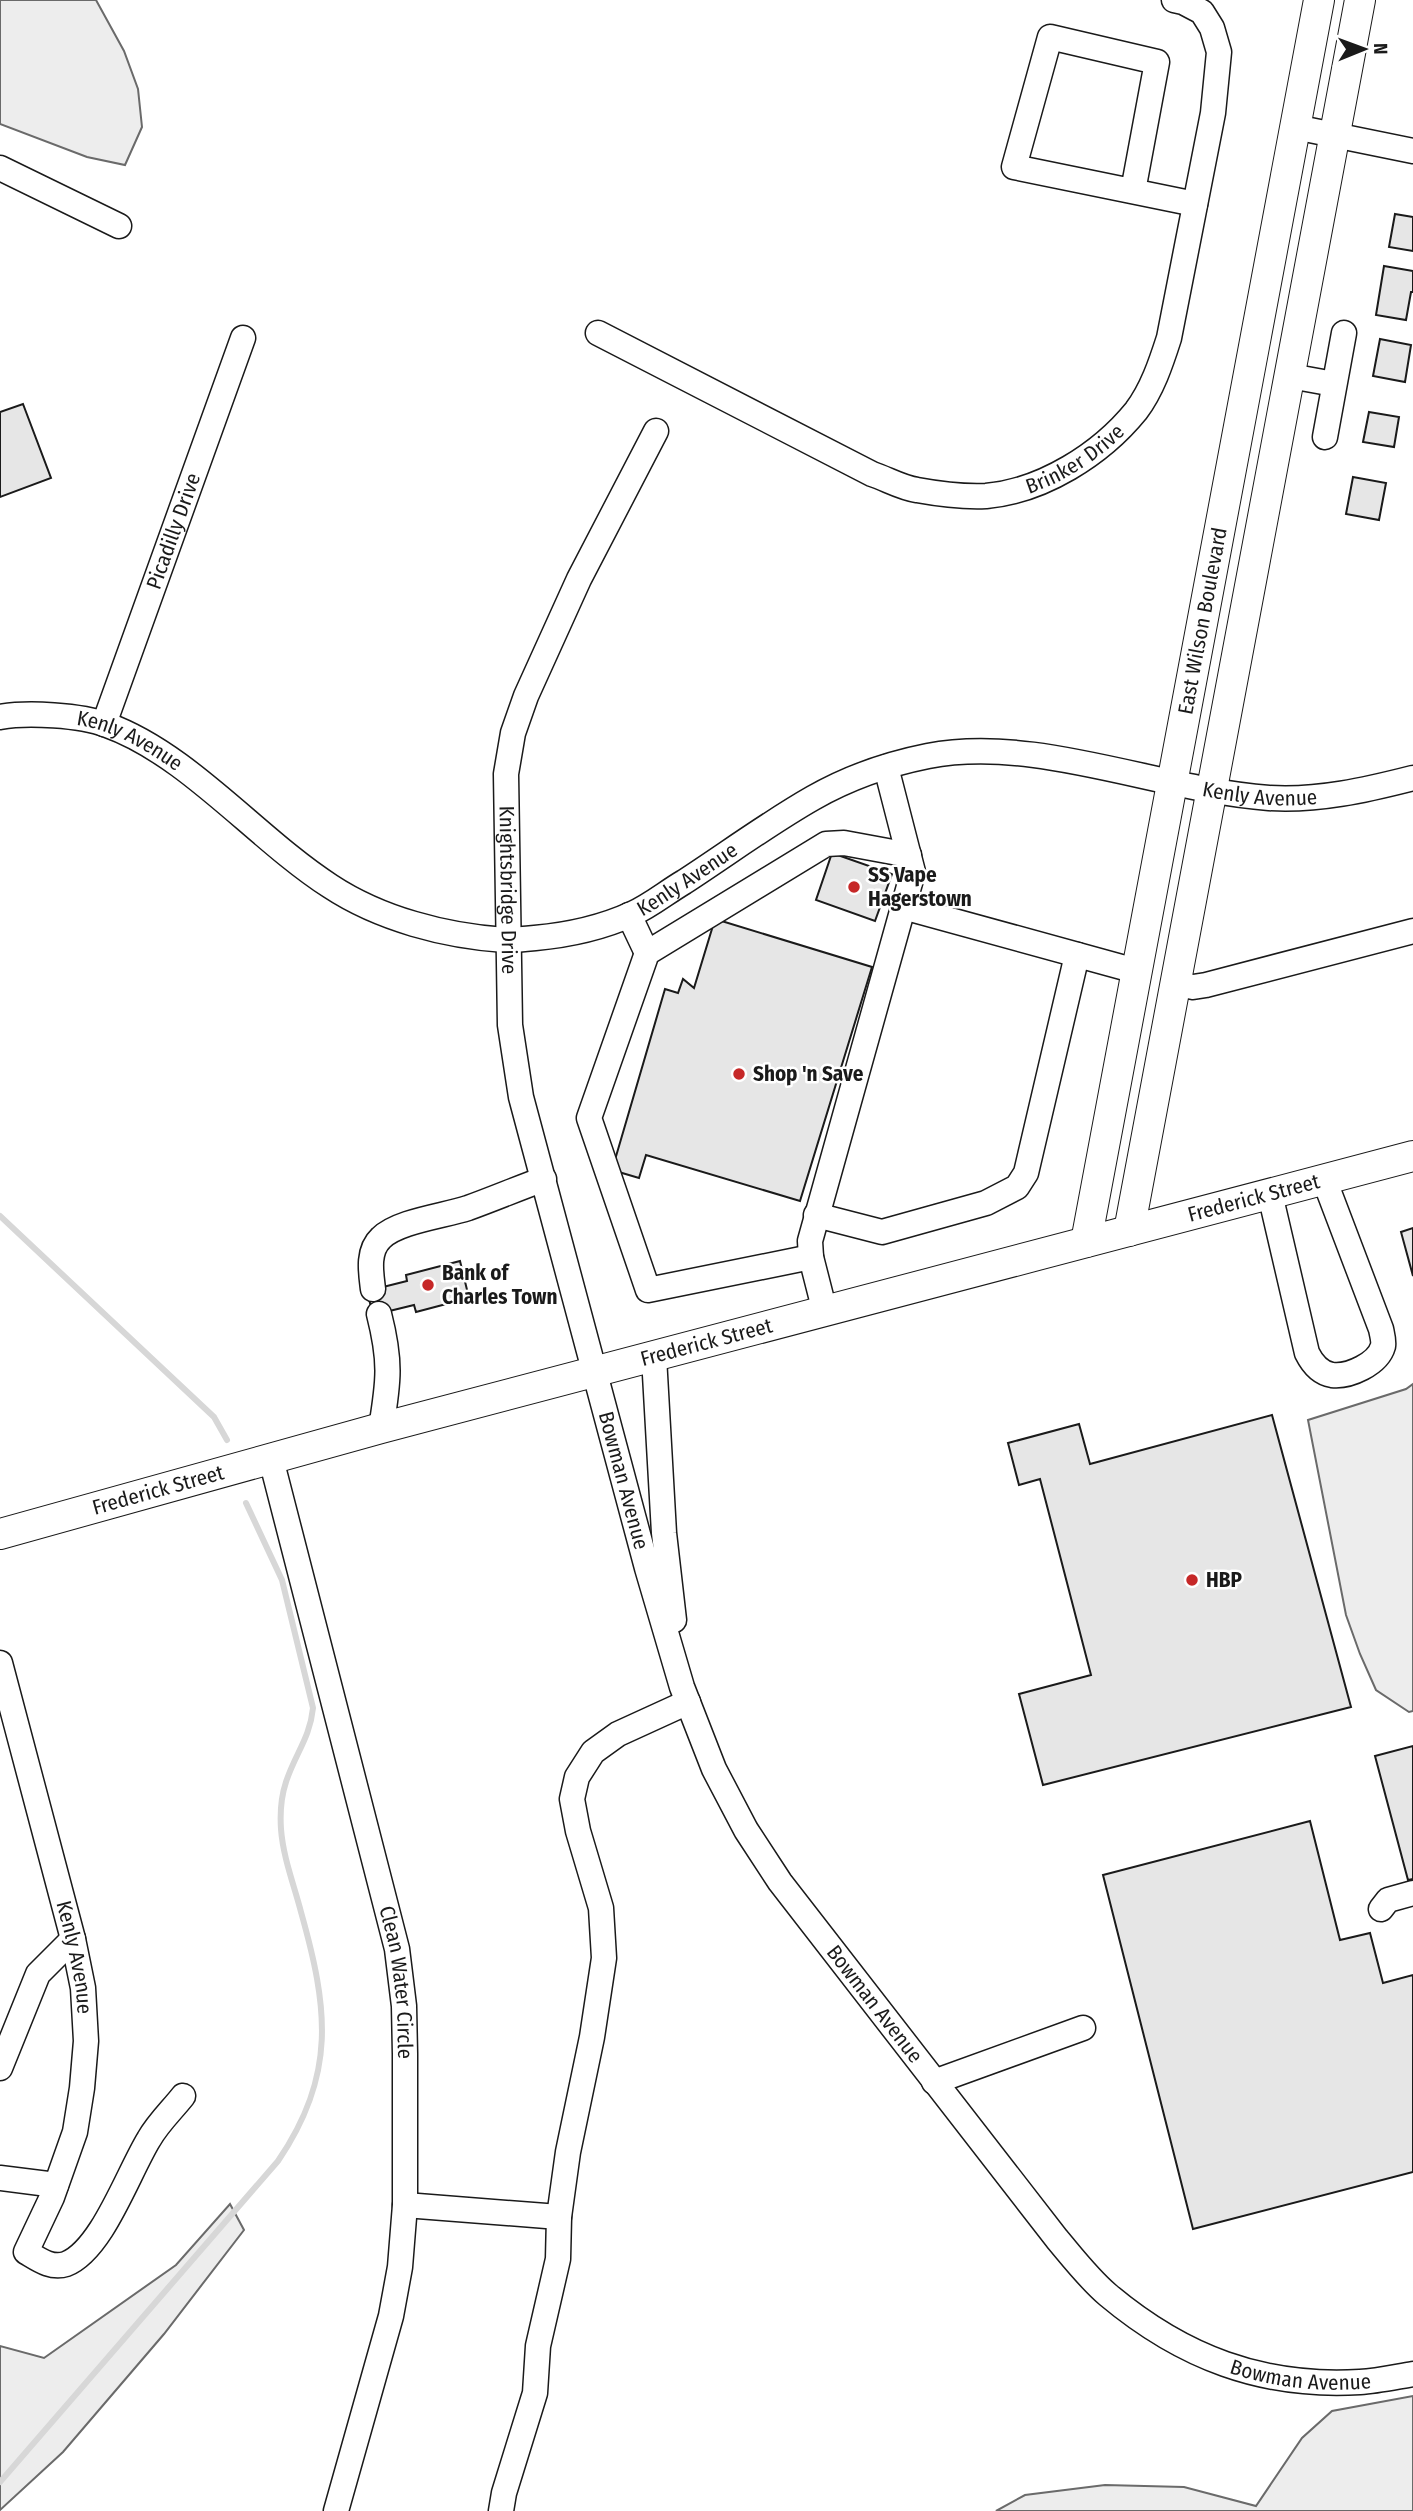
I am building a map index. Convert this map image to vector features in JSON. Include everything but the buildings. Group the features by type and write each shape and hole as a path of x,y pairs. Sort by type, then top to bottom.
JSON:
{"main road":[{"name":"East Wilson Boulevard","path":"1086,1242 1319,0"},
{"name":"East Wilson Boulevard","path":"1129,1231 1360,0"},
{"path":"1136,971 1149,976 1156,985 1138,1082 1142,1098 1153,1108"},
{"name":"Frederick Street","path":"0,1534 381,1428 1413,1156"}],"street":[{"name":"Brinker Drive","path":"598,333 872,474 914,490 987,496 1034,485 1072,466 1110,438 1137,409 1158,370 1169,338 1213,113 1219,52 1212,28 1202,12 1174,0"},
{"path":"1133,191 1157,62 1050,37 1014,167 1195,204"},
{"path":"1295,127 1413,150"},
{"path":"0,168 119,226"},
{"path":"1325,437 1344,333"},
{"name":"Picadilly Drive","path":"104,724 243,338"},
{"path":"1290,376 1334,384"},
{"name":"Knightsbridge Drive","path":"595,1371 513,1055 510,1025 506,774 513,733 526,696 579,579 656,430"},
{"name":"Kenly Avenue","path":"0,717 49,715 104,724 140,741 175,764 330,887 369,907 411,923 449,932 508,940 601,926 629,915 813,798 852,779 930,756 987,752 1023,754 1213,790 1269,797 1313,798 1366,790 1413,778"},
{"path":"825,1312 810,1257 810,1241 913,872 886,767"},
{"path":"810,1257 648,1290 589,1118 647,953 826,844 844,842 909,855"},
{"path":"903,907 1136,971"},
{"path":"629,915 647,953"},
{"path":"1176,984 1193,987 1206,985 1413,931"},
{"path":"816,1215 882,1231 986,1203 1017,1187 1026,1173 1077,955"},
{"path":"373,1289 373,1249 381,1238 397,1228 470,1207 544,1179"},
{"path":"1270,1194 1307,1353 1314,1366 1331,1375 1348,1373 1364,1367 1377,1357 1383,1345 1381,1329 1324,1180"},
{"path":"379,1314 388,1349 389,1379 381,1428"},
{"path":"501,2511 504,2493 535,2393 538,2346 558,2259 559,2217 568,2152 592,2037 604,1958 601,1908 578,1831 572,1799 577,1777 593,1752 685,1694 664,1533 654,1357"},
{"name":"Bowman Avenue","path":"595,1371 647,1567 685,1694 714,1769 746,1830 780,1882 1056,2239 1106,2293 1160,2333 1219,2364 1284,2380 1360,2382 1413,2374"},
{"name":"Clean Water Circle","path":"271,1459 397,1949 404,2006 405,2205 400,2267 391,2316 336,2511"},
{"name":"Kenly Avenue","path":"0,1663 73,1939 83,1988 86,2041 75,2132 56,2185 26,2252 49,2265 63,2265 83,2255 99,2235 150,2136 183,2096"},
{"path":"1381,1909 1388,1900 1413,1893"},
{"path":"0,2068 38,1974 73,1939"},
{"path":"934,2081 1083,2028"},
{"path":"0,2178 56,2185"},
{"path":"405,2205 559,2217"}],"shaded area":[{"path":"0,0 96,0 124,51 138,89 142,127 125,165 87,157 0,124"},
{"path":"1413,1384 1413,1711 1409,1712 1376,1690 1346,1615 1308,1420 1406,1389"},
{"path":"230,2204 244,2230 164,2334 63,2452 0,2510 0,2346 44,2358 176,2265"},
{"path":"1413,2396 1413,2511 996,2511 1025,2495 1105,2485 1184,2487 1256,2506 1302,2438 1332,2411"}],"waterway":[{"path":"0,1216 214,1417 227,1440"},
{"path":"0,2482 278,2161 297,2129 310,2099 318,2069 322,2040 317,1979 286,1860 281,1823 284,1788 306,1737 313,1708 282,1580 246,1503"}],"place":[{"name":"SS Vape Hagerstown","path":"854,887"},
{"name":"Shop 'n Save","path":"739,1074"},
{"name":"Bank of Charles Town","path":"428,1285"},
{"name":"HBP","path":"1192,1580"}]}
